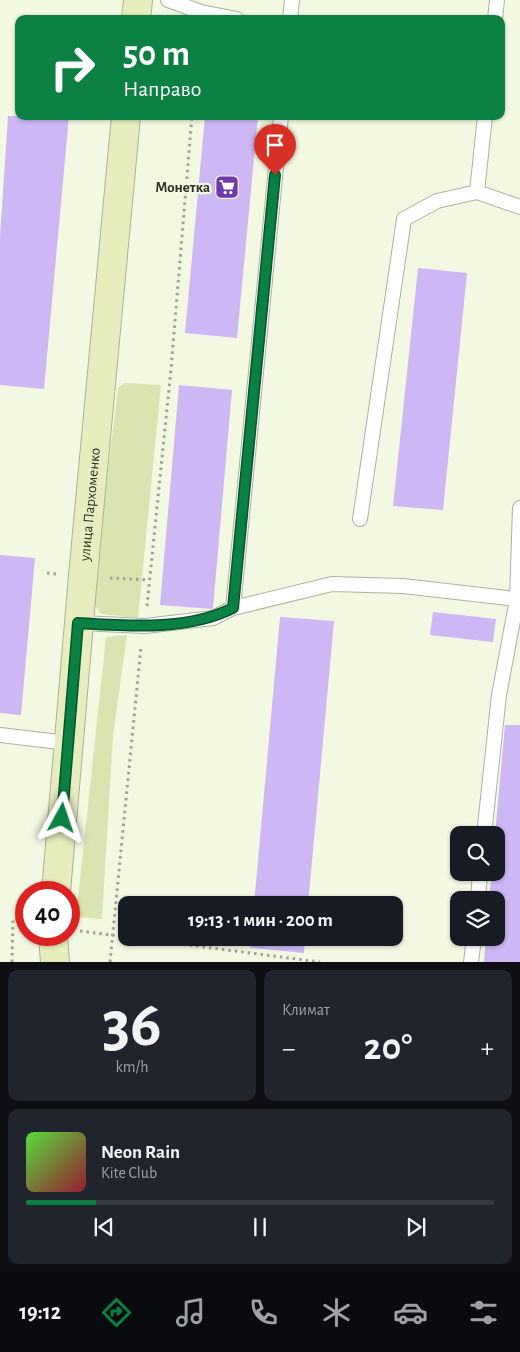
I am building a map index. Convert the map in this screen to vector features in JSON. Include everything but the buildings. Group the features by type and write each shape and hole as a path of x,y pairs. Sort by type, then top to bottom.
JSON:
{"street":[{"path":"136,15 138,0"},
{"name":"улица Пархоменко","path":"57,881 78,623 126,120"},
{"path":"56,962 61,946"}],"lane":[{"path":"168,0 201,12 216,15"},
{"path":"290,15 292,0"},
{"path":"495,15 497,0"},
{"path":"233,608 281,120"},
{"path":"477,192 485,120"},
{"path":"360,520 404,219 438,201 477,192 520,207"},
{"path":"485,826 499,695 518,599 520,508"},
{"path":"78,623 145,626 213,618 233,608 332,584 403,586 518,599"},
{"path":"0,735 68,743"},
{"path":"471,962 473,946"}],"path":[{"path":"110,962 138,662 145,626 171,369 192,120"},
{"path":"12,962 13,919 15,919"},
{"path":"80,934 320,962"}],"green space":[{"path":"125,383 161,385 138,618 101,614 92,602 118,388"},
{"path":"127,635 113,736 102,919 80,917 80,881 106,637"}],"place":[{"name":"Монетка","path":"227,187"}],"route":[{"path":"62,818 78,623 145,626 213,618 233,608 275,175"}]}
